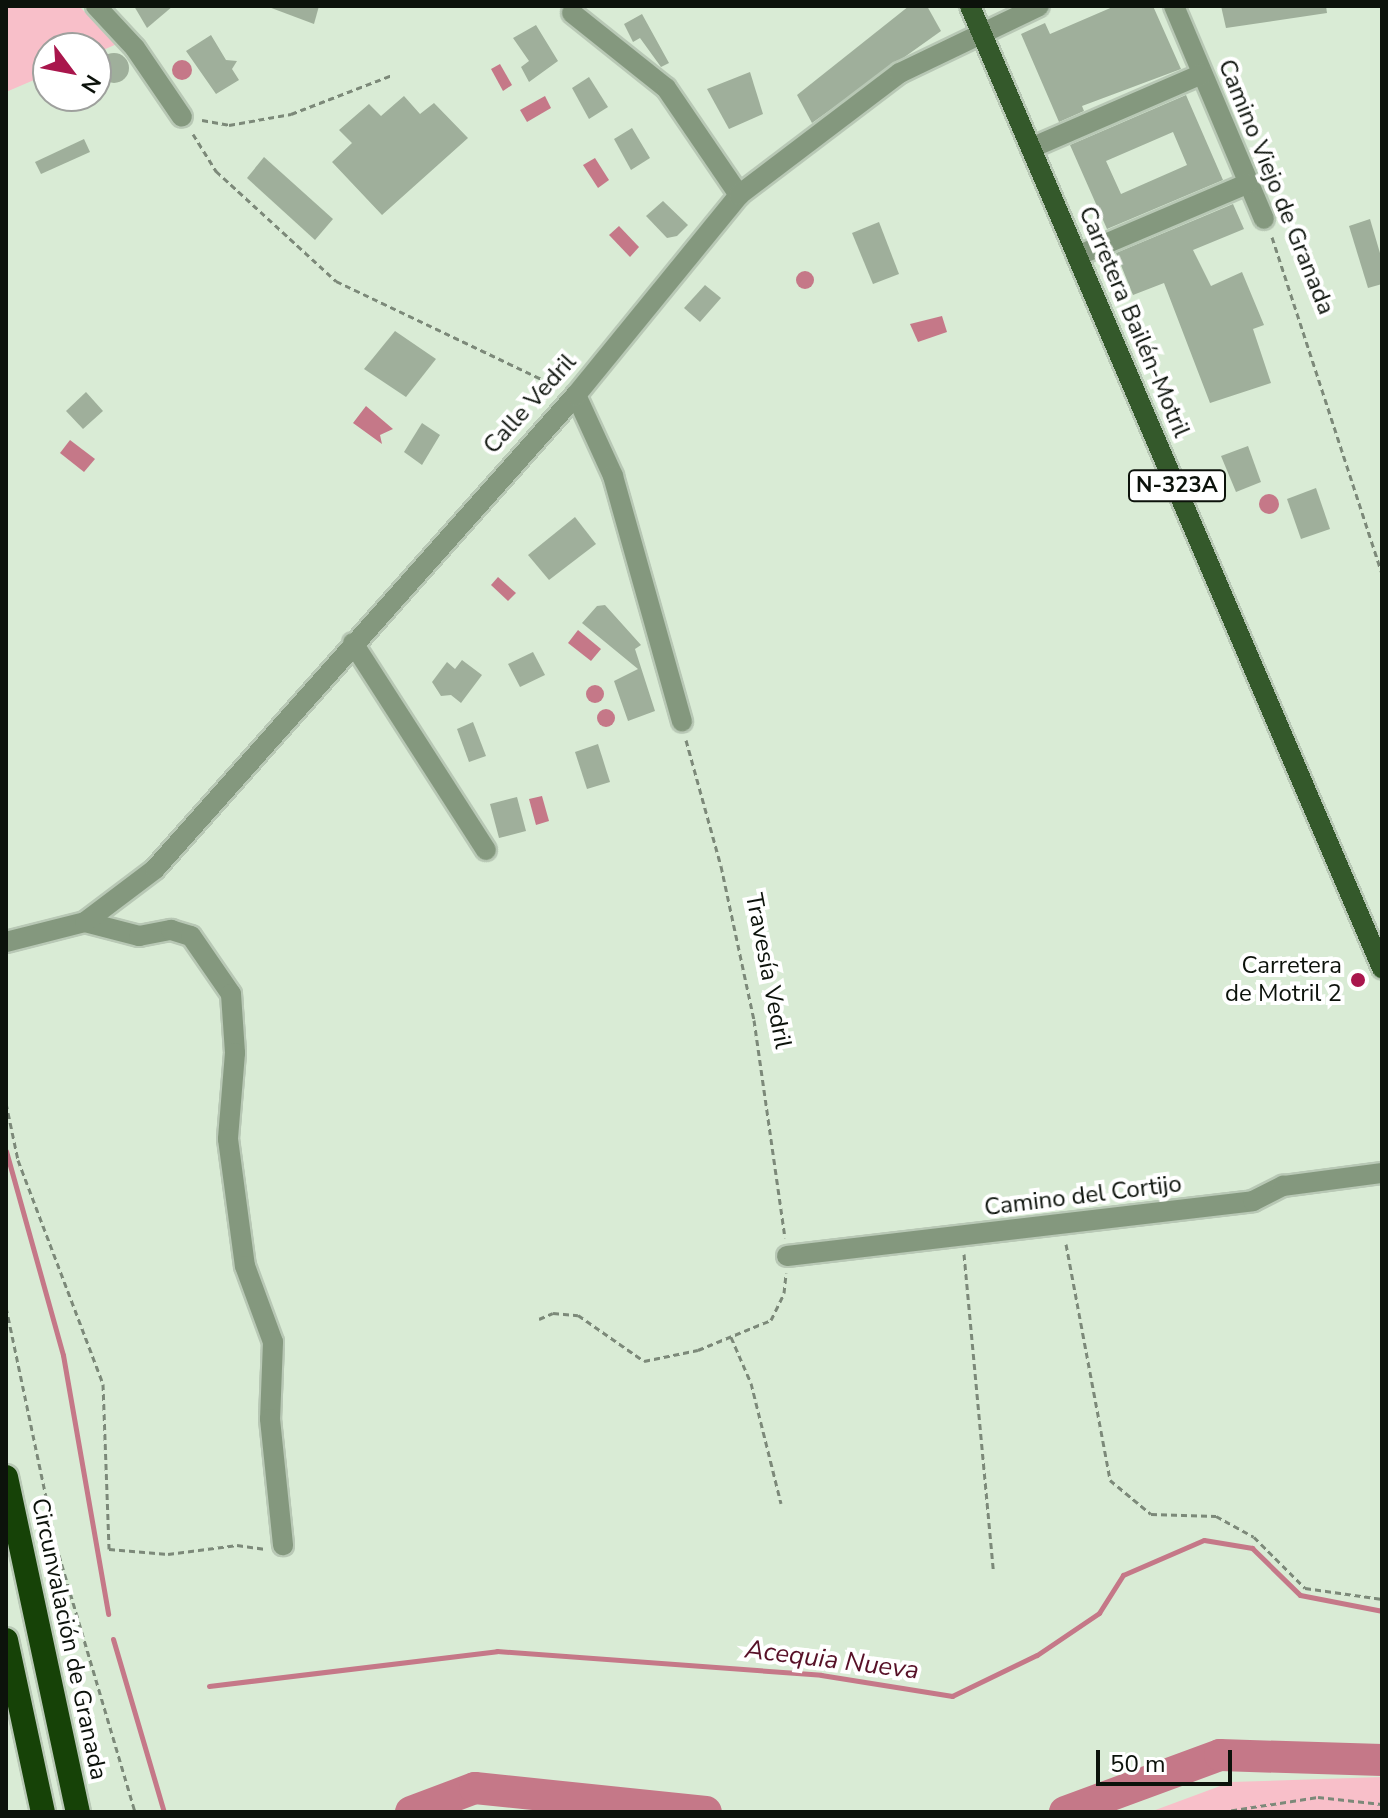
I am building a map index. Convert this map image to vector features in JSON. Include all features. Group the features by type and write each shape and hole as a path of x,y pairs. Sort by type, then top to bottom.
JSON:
{"highway":[{"name":"Circunvalación de Granada","path":"6,1477 78,1812"},
{"path":"6,1640 43,1812"}],"main road":[{"name":"Carretera Bailén-Motril","path":"970,6 1382,968"}],"street":[{"path":"96,6 135,48 182,117"},
{"name":"Calle Vedril","path":"6,942 85,922 155,869 576,395 739,195 900,73 1039,6"},
{"name":"Camino Viejo de Granada","path":"1174,6 1264,219"},
{"path":"572,13 666,88 739,195"},
{"path":"1031,148 1202,74"},
{"path":"1077,256 1247,184"},
{"path":"576,395 613,476 682,721"},
{"path":"353,643 486,850"},
{"path":"85,922 139,936 171,930 191,936 231,994 235,1053 228,1139 245,1266 273,1342 270,1419 283,1545"},
{"name":"Camino del Cortijo","path":"787,1256 962,1238 1253,1201 1283,1186 1382,1173"}],"path":[{"path":"182,117 229,125 291,114 392,75"},
{"path":"182,117 216,171 336,281 576,395"},
{"name":"Camino Viejo de Granada","path":"1264,219 1290,281 1382,573"},
{"name":"Travesía Vedril","path":"539,1319 553,1313 578,1315 644,1361 698,1350 771,1320 784,1293 787,1256 754,1020 721,866 682,721"},
{"path":"6,1103 18,1160 103,1384 109,1549 168,1554 283,1545"},
{"path":"1062,1224 1110,1480 1151,1514 1216,1516 1254,1537 1305,1588 1382,1599"},
{"path":"962,1238 993,1569"},
{"path":"6,1307 56,1545 135,1812"},
{"path":"731,1337 751,1383 781,1503"},
{"path":"1221,1812 1318,1797 1382,1804"}],"shaded area":[{"path":"6,6 79,6 105,32 32,32 32,81 6,92"},
{"path":"182,60 189,63 192,70 189,77 182,80 175,77 172,70 175,63"},
{"path":"500,64 512,85 503,91 491,69"},
{"path":"545,96 551,108 527,122 520,110"},
{"path":"595,158 609,180 598,188 583,165"},
{"path":"619,226 639,247 630,257 609,235"},
{"path":"801,271 809,271 814,280 812,287 801,289 796,284 796,276"},
{"path":"942,316 947,332 918,342 910,324"},
{"path":"366,406 393,429 380,435 382,444 353,423"},
{"path":"70,440 95,459 84,472 60,453"},
{"path":"1269,494 1276,497 1279,504 1276,511 1269,514 1262,511 1259,504 1262,497"},
{"path":"498,577 516,593 508,601 491,585"},
{"path":"578,630 601,649 591,661 568,643"},
{"path":"595,685 604,694 595,703 586,694"},
{"path":"606,709 615,718 606,727 597,718"},
{"path":"542,796 549,821 536,825 529,799"},
{"path":"1382,1777 1382,1812 1150,1812 1231,1782"}],"building":[{"path":"134,6 173,6 147,28"},
{"path":"266,6 319,6 314,24"},
{"path":"909,6 927,6 941,31 812,123 797,95"},
{"path":"1115,6 1153,6 1181,69 1082,106 1084,111 1059,122 1021,34 1045,23 1050,34"},
{"path":"1221,6 1326,6 1327,13 1226,28"},
{"path":"642,14 669,63 661,67 640,38 633,42 624,24"},
{"path":"536,25 558,61 529,82 521,67 529,61 513,38"},
{"path":"211,35 226,60 237,61 232,69 239,80 216,94 186,51"},
{"path":"112,54 120,55 127,62 127,74 120,81 112,82"},
{"path":"750,72 763,114 729,129 707,89"},
{"path":"589,77 608,107 589,119 572,88"},
{"path":"1186,95 1223,180 1107,229 1070,145","holes":["1173,132 1187,165 1121,194 1106,161"]},
{"path":"404,96 420,114 434,103 468,138 382,215 332,162 352,143 339,130 369,104 381,116"},
{"path":"632,128 650,158 631,170 614,139"},
{"path":"84,139 90,152 41,174 35,162"},
{"path":"264,157 333,219 315,240 247,178"},
{"path":"663,201 688,225 677,236 667,238 646,216"},
{"path":"1233,204 1244,229 1193,250 1211,286 1242,272 1264,325 1253,329 1271,383 1210,403 1164,283 1133,295 1116,253"},
{"path":"1370,219 1382,260 1382,284 1368,288 1349,226"},
{"path":"879,222 899,274 873,284 852,233"},
{"path":"705,285 721,298 700,322 684,308"},
{"path":"395,331 436,359 406,397 364,369"},
{"path":"86,392 103,411 83,429 66,411"},
{"path":"422,423 440,435 422,465 404,452"},
{"path":"1248,446 1261,482 1236,492 1221,456"},
{"path":"1316,488 1330,529 1301,539 1287,499"},
{"path":"575,517 596,544 549,580 528,555"},
{"path":"605,605 641,645 635,649 655,711 628,721 614,681 638,669 582,623 597,606"},
{"path":"533,652 545,675 520,687 508,664"},
{"path":"462,660 482,675 461,703 451,695 441,696 432,682 447,662 455,669"},
{"path":"473,722 486,756 469,762 457,729"},
{"path":"598,744 610,782 587,789 575,752"},
{"path":"517,797 526,831 499,838 490,804"}],"waterway":[{"path":"6,1151 63,1355 108,1614"},
{"name":"Acequia Nueva","path":"209,1686 497,1651 821,1675 952,1696 1037,1655 1099,1613 1123,1575 1204,1540 1252,1548 1300,1595 1382,1611"},
{"path":"113,1639 164,1812"},
{"path":"1065,1812 1220,1755 1382,1760"},
{"path":"411,1812 475,1788 706,1812"}],"place":[{"name":"Carretera de Motril 2","path":"1358,980"}]}
